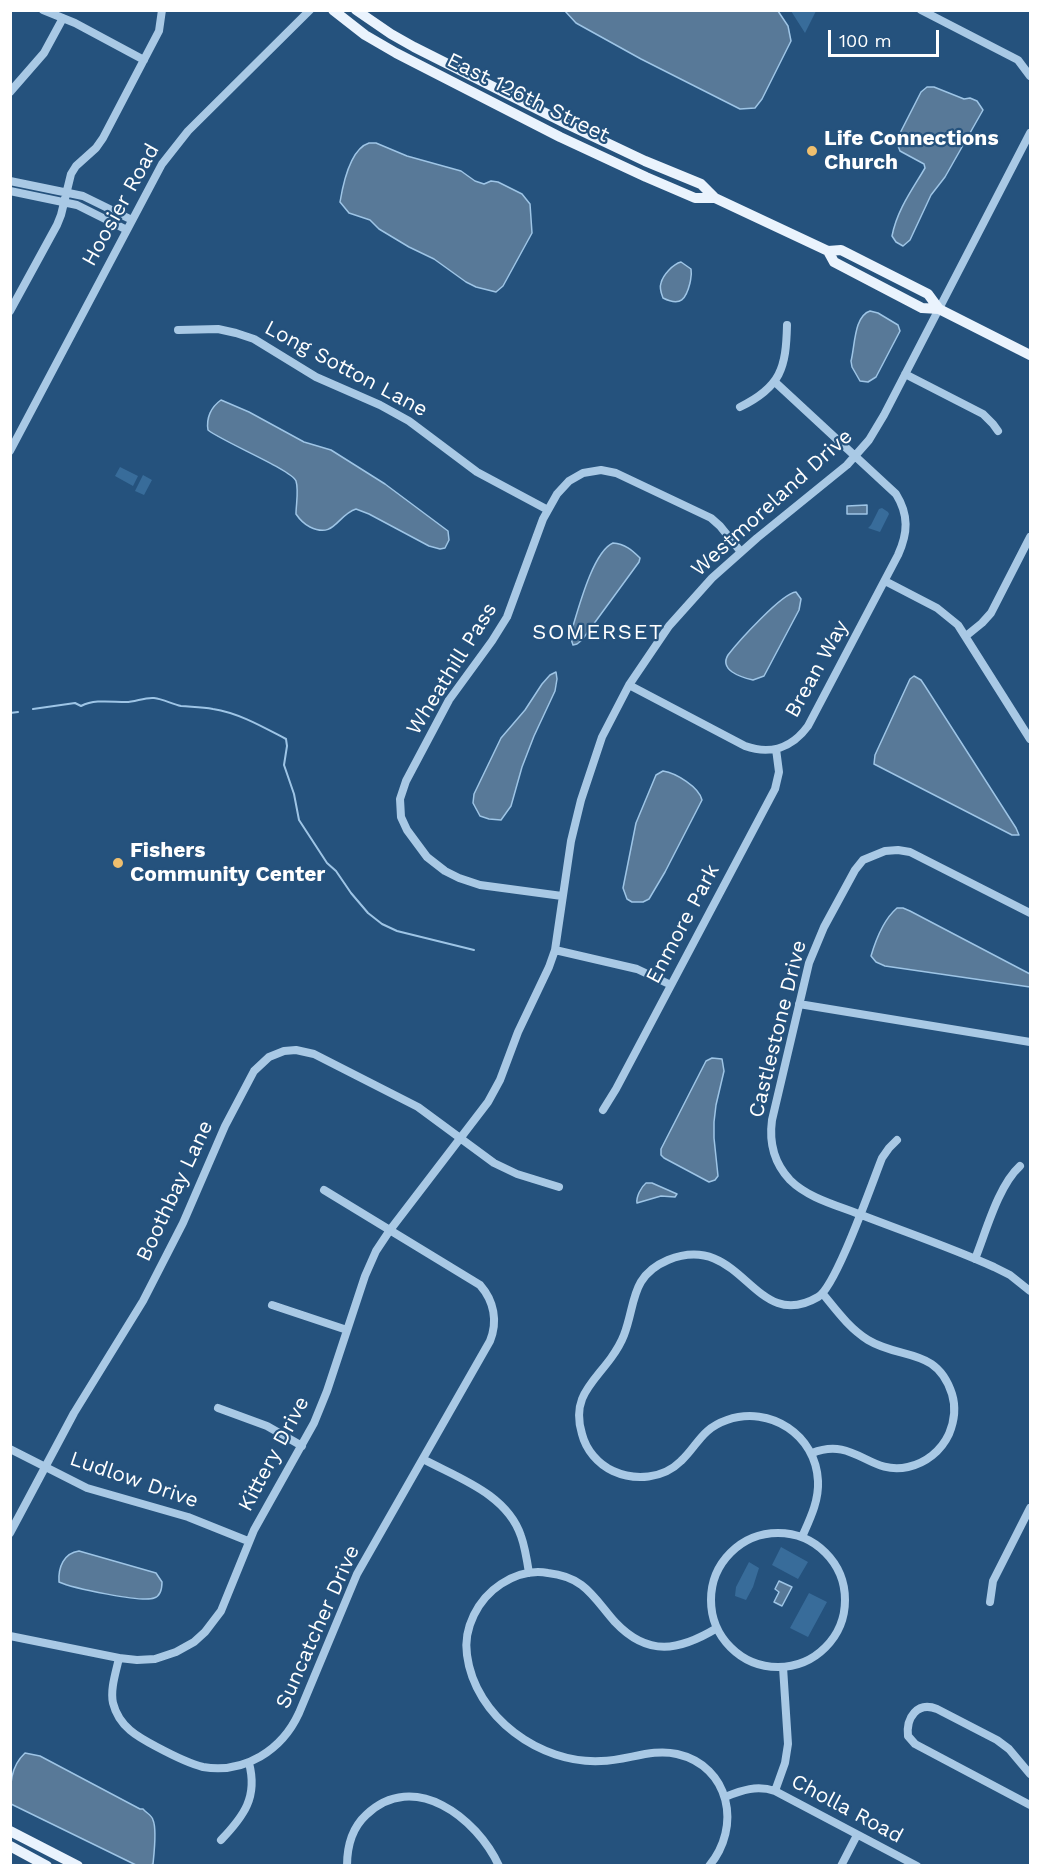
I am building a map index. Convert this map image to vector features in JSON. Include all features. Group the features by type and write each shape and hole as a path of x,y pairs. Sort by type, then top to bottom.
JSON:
{"main road":[{"name":"East 126th Street","path":"333,10 352,26 396,53 560,137 695,198 715,198"},
{"name":"East 126th Street","path":"356,10 406,42 567,124 645,161 701,184 715,198 828,251 841,250 928,294 939,309 1030,355"},
{"path":"10,1831 78,1866"},
{"path":"10,1846 47,1866"}],"street":[{"path":"44,10 144,60"},
{"path":"10,311 57,225 74,170 99,144 159,31 162,10"},
{"name":"Hoosier Road","path":"10,452 157,173 180,141 310,10"},
{"path":"921,10 1018,60 1030,76"},
{"path":"10,92 44,53 63,18"},
{"name":"Westmoreland Drive","path":"495,1089 518,1032 546,976 555,950 572,834 584,787 602,737 629,685 674,620 712,578 856,457 875,431 1030,133"},
{"path":"10,181 90,199 132,220"},
{"path":"10,191 86,208 127,230"},
{"path":"740,407 759,397 775,382 782,370 786,357 787,325"},
{"name":"Long Sotton Lane","path":"178,330 218,329 254,339 316,377 380,405 409,421 477,472 548,510"},
{"path":"905,374 983,414 998,431"},
{"name":"Brean Way","path":"775,382 896,494 905,512 906,526 904,540 885,581 808,726 797,739 776,750"},
{"name":"Wheathill Pass","path":"562,896 480,885 450,874 427,856 404,826 400,808 404,785 445,707 507,616 548,510 565,485 583,473 601,470 616,473 711,518 741,552"},
{"path":"966,636 991,613 1030,537"},
{"path":"885,581 942,612 958,626 1030,739"},
{"path":"629,685 745,746 759,750 776,750"},
{"name":"Enmore Park","path":"603,1110 775,789 779,772 776,750"},
{"name":"Castlestone Drive","path":"1030,913 917,855 898,850 878,853 859,864 812,951 772,1120 771,1140 774,1155 784,1173 800,1188 1004,1272 1030,1292"},
{"path":"555,950 637,969 671,985"},
{"path":"799,1004 1030,1042"},
{"name":"Boothbay Lane","path":"10,1533 74,1413 137,1312 183,1224 225,1126 250,1077 263,1061 284,1051 302,1050 314,1054 418,1107 485,1158 505,1169 559,1187"},
{"name":"Kittery Drive","path":"10,1636 137,1660 162,1657 182,1649 200,1637 211,1625 220,1611 248,1541 314,1423 376,1251 478,1117 495,1089"},
{"path":"802,1537 815,1505 818,1489 817,1471 812,1453 798,1435 784,1424 764,1417 746,1416 728,1420 710,1428 697,1440 683,1460 669,1470 651,1477 631,1477 614,1472 594,1457 582,1435 580,1410 584,1394 590,1383 622,1341 633,1298 640,1284 650,1272 665,1261 687,1255 713,1258 734,1269 764,1297 787,1305 805,1304 823,1294 836,1274 882,1158 897,1140"},
{"path":"975,1259 1003,1188 1020,1166"},
{"path":"324,1190 390,1230"},
{"name":"Suncatcher Drive","path":"119,1658 113,1701 119,1718 130,1731 172,1755 195,1764 219,1768 249,1763 275,1747 293,1726 353,1581 490,1341 494,1323 493,1308 480,1285 390,1230"},
{"path":"812,1453 824,1449 841,1449 855,1452 881,1467 907,1467 922,1462 939,1450 950,1431 954,1414 951,1390 935,1366 916,1356 885,1348 868,1339 849,1325 823,1294"},
{"path":"272,1305 347,1330"},
{"path":"218,1407 267,1426 302,1446"},
{"name":"Ludlow Drive","path":"10,1449 87,1488 188,1517 248,1541"},
{"path":"423,1459 485,1492 502,1506 513,1519 521,1536 529,1573"},
{"path":"990,1602 993,1581 1030,1508"},
{"path":"784,1533 802,1537 819,1546 834,1563 843,1585 845,1608 838,1630 824,1648 805,1661 783,1667 764,1666 744,1658 727,1644 717,1628 711,1611 711,1591 717,1571 728,1554 744,1541 763,1534 784,1533"},
{"path":"709,1866 722,1848 728,1816 725,1797 708,1771 697,1762 684,1756 660,1752 612,1761 591,1762 554,1754 531,1744 497,1716 480,1691 466,1654 468,1633 477,1609 489,1594 504,1582 529,1573 562,1575 579,1582 597,1598 623,1629 651,1646 669,1648 685,1645 717,1628"},
{"path":"775,1791 785,1763 788,1744 783,1667"},
{"path":"1030,1774 1009,1749 937,1709 919,1708 911,1718 908,1737 915,1744 1030,1805"},
{"path":"221,1840 241,1817 249,1802 252,1782 249,1763"},
{"name":"Cholla Road","path":"725,1797 748,1789 762,1788 775,1791 917,1866"},
{"path":"347,1866 348,1848 363,1818 377,1806 389,1800 412,1796 437,1802 457,1814 473,1827 500,1866"},
{"path":"841,1866 857,1835"}],"shaded area":[{"path":"565,11 778,11 788,26 791,41 762,99 755,108 740,109 576,23"},
{"path":"791,11 816,11 805,33"},
{"path":"927,87 934,87 964,99 970,98 977,101 983,110 945,177 931,195 910,240 903,246 892,236 894,227 925,168 924,164 900,151 896,141 921,92"},
{"path":"369,143 376,143 407,156 461,171 475,181 484,184 491,181 498,182 522,194 530,204 532,233 503,286 496,292 476,287 434,259 379,229 370,220 349,213 340,202 345,177 357,152"},
{"path":"681,262 691,269 688,289 682,300 669,301 663,298 661,283 669,270"},
{"path":"870,311 898,325 900,331 876,377 868,382 860,381 851,361 858,325 865,314"},
{"path":"221,400 249,412 304,442 331,450 385,484 448,531 449,540 445,548 429,546 356,509 325,530 306,525 296,514 297,485 292,476 208,430 210,413"},
{"path":"120,467 138,476 133,486 115,476"},
{"path":"143,475 152,480 144,495 135,491"},
{"path":"867,505 867,514 847,514 847,506"},
{"path":"882,508 889,514 880,532 868,528 879,509"},
{"path":"613,543 631,550 640,558 639,562 582,640 573,645 570,636 586,585 598,558"},
{"path":"796,592 801,599 799,610 764,676 753,680 732,672 726,665 728,655 771,609 789,594"},
{"path":"556,672 555,691 522,767 511,806 501,820 480,816 473,803 474,794 501,738 525,710 542,684"},
{"path":"914,676 925,686 1019,835 1012,835 874,764 875,755 910,679"},
{"path":"663,771 686,781 696,790 702,800 649,899 643,902 632,902 627,899 623,888 636,823 656,775"},
{"path":"897,908 910,911 1030,974 1030,987 885,966 876,962 871,956 878,937 884,924"},
{"path":"712,1058 722,1059 724,1071 714,1122 718,1176 709,1182 664,1158 661,1155 661,1149 706,1061"},
{"path":"646,1183 652,1183 677,1194 675,1197 661,1196 637,1203 639,1192"},
{"path":"781,1547 808,1562 798,1579 772,1565"},
{"path":"79,1551 156,1573 162,1582 160,1594 147,1599 123,1597 59,1582 63,1562 69,1555"},
{"path":"749,1562 759,1568 746,1600 735,1596 736,1587"},
{"path":"779,1581 792,1587 782,1606 774,1602 779,1592 775,1589"},
{"path":"809,1593 827,1602 808,1637 790,1628"},
{"path":"25,1753 40,1756 143,1809 154,1824 153,1864 136,1865 11,1804 11,1783 14,1770"}],"waterway":[{"path":"33,709 75,703 81,706 97,702 129,702 154,698 181,706 223,711 251,721 286,739 284,765 294,794 299,820 327,863 336,871 368,913 382,924 397,931 474,950"},
{"path":"10,713 18,712"}],"place":[{"name":"Life Connections Church","path":"812,151"},
{"name":"Fishers Community Center","path":"118,863"}],"district":[{"name":"SOMERSET","path":"598,633"}]}
